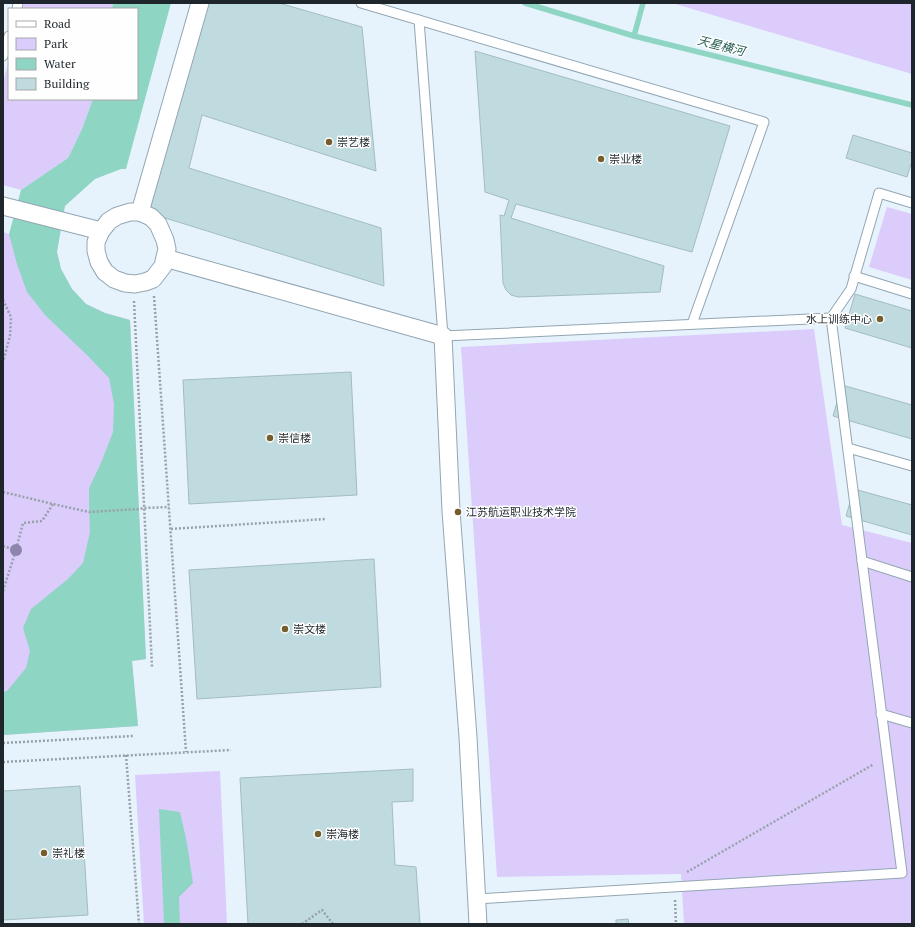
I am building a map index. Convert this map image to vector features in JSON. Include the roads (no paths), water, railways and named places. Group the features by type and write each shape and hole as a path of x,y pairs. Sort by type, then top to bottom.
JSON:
{"street":[{"path":"140,212 200,3"},
{"path":"10,208 101,231"},
{"path":"130,212 140,212 151,217 158,224 167,249 163,266 153,279 135,284 125,283 114,279 105,272 99,262 96,251 96,242 101,231 109,221 117,216 130,212"},
{"path":"165,258 443,336 451,511 468,737 478,924"}],"lane":[{"path":"361,3 764,122 692,324"},
{"path":"419,20 443,336 831,318"},
{"path":"3,56 8,39"},
{"path":"476,899 902,872 831,318 851,289 879,193 912,203"},
{"path":"854,276 912,294"},
{"path":"848,448 912,466"},
{"path":"862,561 912,577"},
{"path":"881,714 912,723"}],"water":[{"path":"113,3 171,3 126,169 121,169 95,179 65,206 57,252 61,269 72,289 86,304 105,313 130,320 146,659 132,661 138,726 3,735 3,692 7,691 26,668 30,651 23,628 31,609 68,579 83,563 90,532 89,488 113,432 114,404 109,378 45,315 27,292 17,264 9,234 21,190 68,158 82,129 93,100 138,100 138,8 112,8"},
{"path":"159,809 180,812 187,843 193,883 179,897 180,924 164,924"}],"waterway":[{"name":"天星横河","path":"525,3 634,36 912,105"},
{"path":"634,36 643,3"}],"place":[{"name":"崇艺楼","path":"329,142"},
{"name":"崇业楼","path":"601,159"},
{"name":"水上训练中心","path":"880,319"},
{"name":"崇信楼","path":"270,438"},
{"name":"江苏航运职业技术学院","path":"458,512"},
{"name":"崇文楼","path":"285,629"},
{"name":"崇海楼","path":"318,834"},
{"name":"崇礼楼","path":"44,853"}]}
